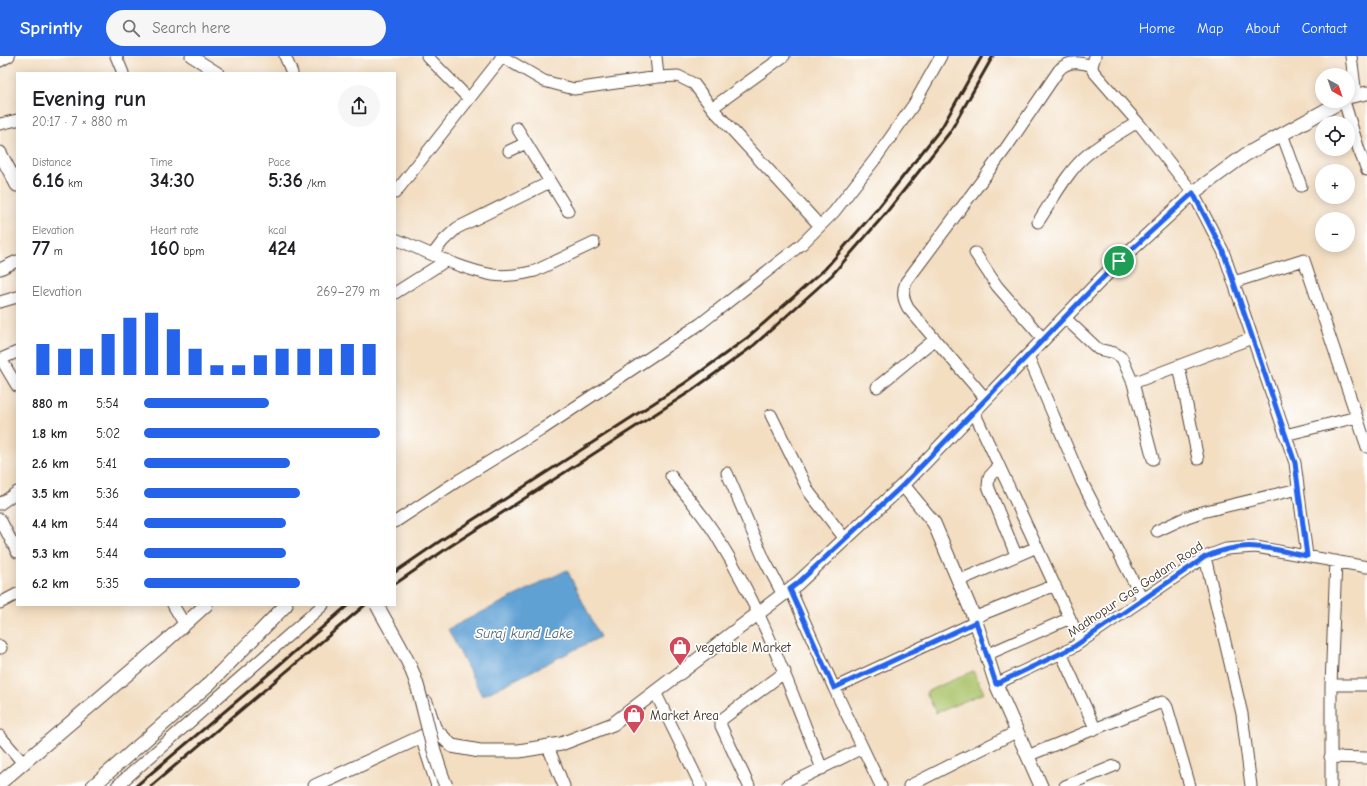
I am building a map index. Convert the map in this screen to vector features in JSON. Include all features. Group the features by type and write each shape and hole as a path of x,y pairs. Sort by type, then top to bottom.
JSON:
{"street":[{"path":"0,61 9,56"},
{"path":"116,56 123,72"},
{"path":"191,56 216,72"},
{"path":"285,56 292,72"},
{"path":"427,56 469,99"},
{"path":"656,56 658,77"},
{"path":"712,108 784,56"},
{"path":"396,521 459,480 541,430 700,324 802,244 834,212 885,146 914,104 941,56"},
{"path":"1351,56 1357,95"},
{"path":"396,192 469,99 507,57 544,81 574,89 658,77 678,76 694,84 712,108 820,226"},
{"path":"986,400 907,306 903,290 906,282 1006,148 1059,70 1068,63 1089,62 1094,71 1137,122 1193,193 1223,251 1295,463 1307,556"},
{"path":"393,621 407,652 417,669 436,730 452,746 480,751 519,751 561,744 613,724 798,583 903,485 1119,261 1193,193 1245,155 1330,108"},
{"path":"1345,108 1367,170"},
{"path":"0,124 16,120"},
{"path":"1038,222 1079,163 1088,154 1137,122"},
{"path":"517,128 568,211"},
{"path":"1282,134 1301,186"},
{"path":"509,151 526,143"},
{"path":"0,154 16,183"},
{"path":"433,254 443,241 457,228 550,182"},
{"path":"396,239 459,265 494,275 525,274 535,271 594,243"},
{"path":"975,253 997,286 1044,340"},
{"path":"396,292 447,260"},
{"path":"1234,282 1304,260 1367,447"},
{"path":"0,269 16,261"},
{"path":"0,302 16,297"},
{"path":"1065,318 1098,349 1115,353 1122,358 1133,383 1153,459"},
{"path":"1133,383 1252,338"},
{"path":"877,387 935,339"},
{"path":"16,352 1,359 16,384"},
{"path":"1028,356 1082,482 1143,600"},
{"path":"1179,366 1198,459"},
{"path":"974,412 1081,642"},
{"path":"771,415 809,492 846,539"},
{"path":"1285,435 1357,418"},
{"path":"999,466 987,482 1016,555"},
{"path":"727,473 764,559 786,592 881,786"},
{"path":"671,476 716,535 759,613 785,672 822,769"},
{"path":"903,485 934,523 974,620 996,684 1041,786"},
{"path":"1157,532 1194,514 1298,489"},
{"path":"0,504 16,493"},
{"path":"0,519 16,550"},
{"path":"958,581 1037,547"},
{"name":"Madhopur Gas Godam Road","path":"996,684 1072,648 1205,557 1226,549 1256,547 1367,567"},
{"path":"1205,557 1242,714 1251,786"},
{"path":"1331,786 1331,685 1336,561"},
{"path":"834,688 974,620 1055,585"},
{"path":"0,603 16,595"},
{"path":"174,606 185,625"},
{"path":"0,783 185,625 205,606"},
{"path":"93,786 210,683 285,606"},
{"path":"117,786 322,606"},
{"path":"377,606 410,666 417,684 438,768 446,786"},
{"path":"986,655 1070,618"},
{"path":"1061,653 1095,728"},
{"path":"749,786 721,726 721,720 785,672"},
{"path":"1331,685 1367,685"},
{"path":"655,692 701,786"},
{"path":"1027,756 1162,702 1167,707 1190,786"},
{"path":"315,786 436,730"},
{"path":"909,786 1016,732"},
{"path":"0,736 23,763"},
{"path":"421,737 437,786"},
{"path":"548,747 564,786"},
{"path":"786,786 862,748"},
{"path":"1330,757 1367,758"},
{"path":"1065,786 1114,766"}],"green space":[{"path":"973,671 984,693 936,713 926,692"}],"water":[{"name":"Suraj kund Lake","path":"567,570 600,637 482,696 448,629"}],"railway":[{"path":"396,571 443,539 685,383 747,338 825,269 879,207 942,127 982,56"},
{"path":"396,583 449,547 691,391 753,346 832,275 886,213 950,132 993,56"},
{"path":"136,786 347,606"},
{"path":"151,786 364,606"}],"place":[{"name":"vegetable Market","path":"680,666"},
{"name":"Market Area","path":"634,734"}],"route":[{"path":"1193,193 1223,251 1295,463 1307,556 1256,547 1226,549 1217,552 1205,557 1072,648 996,684 976,622 834,688 790,589 903,485 1119,261 1193,193"}]}
